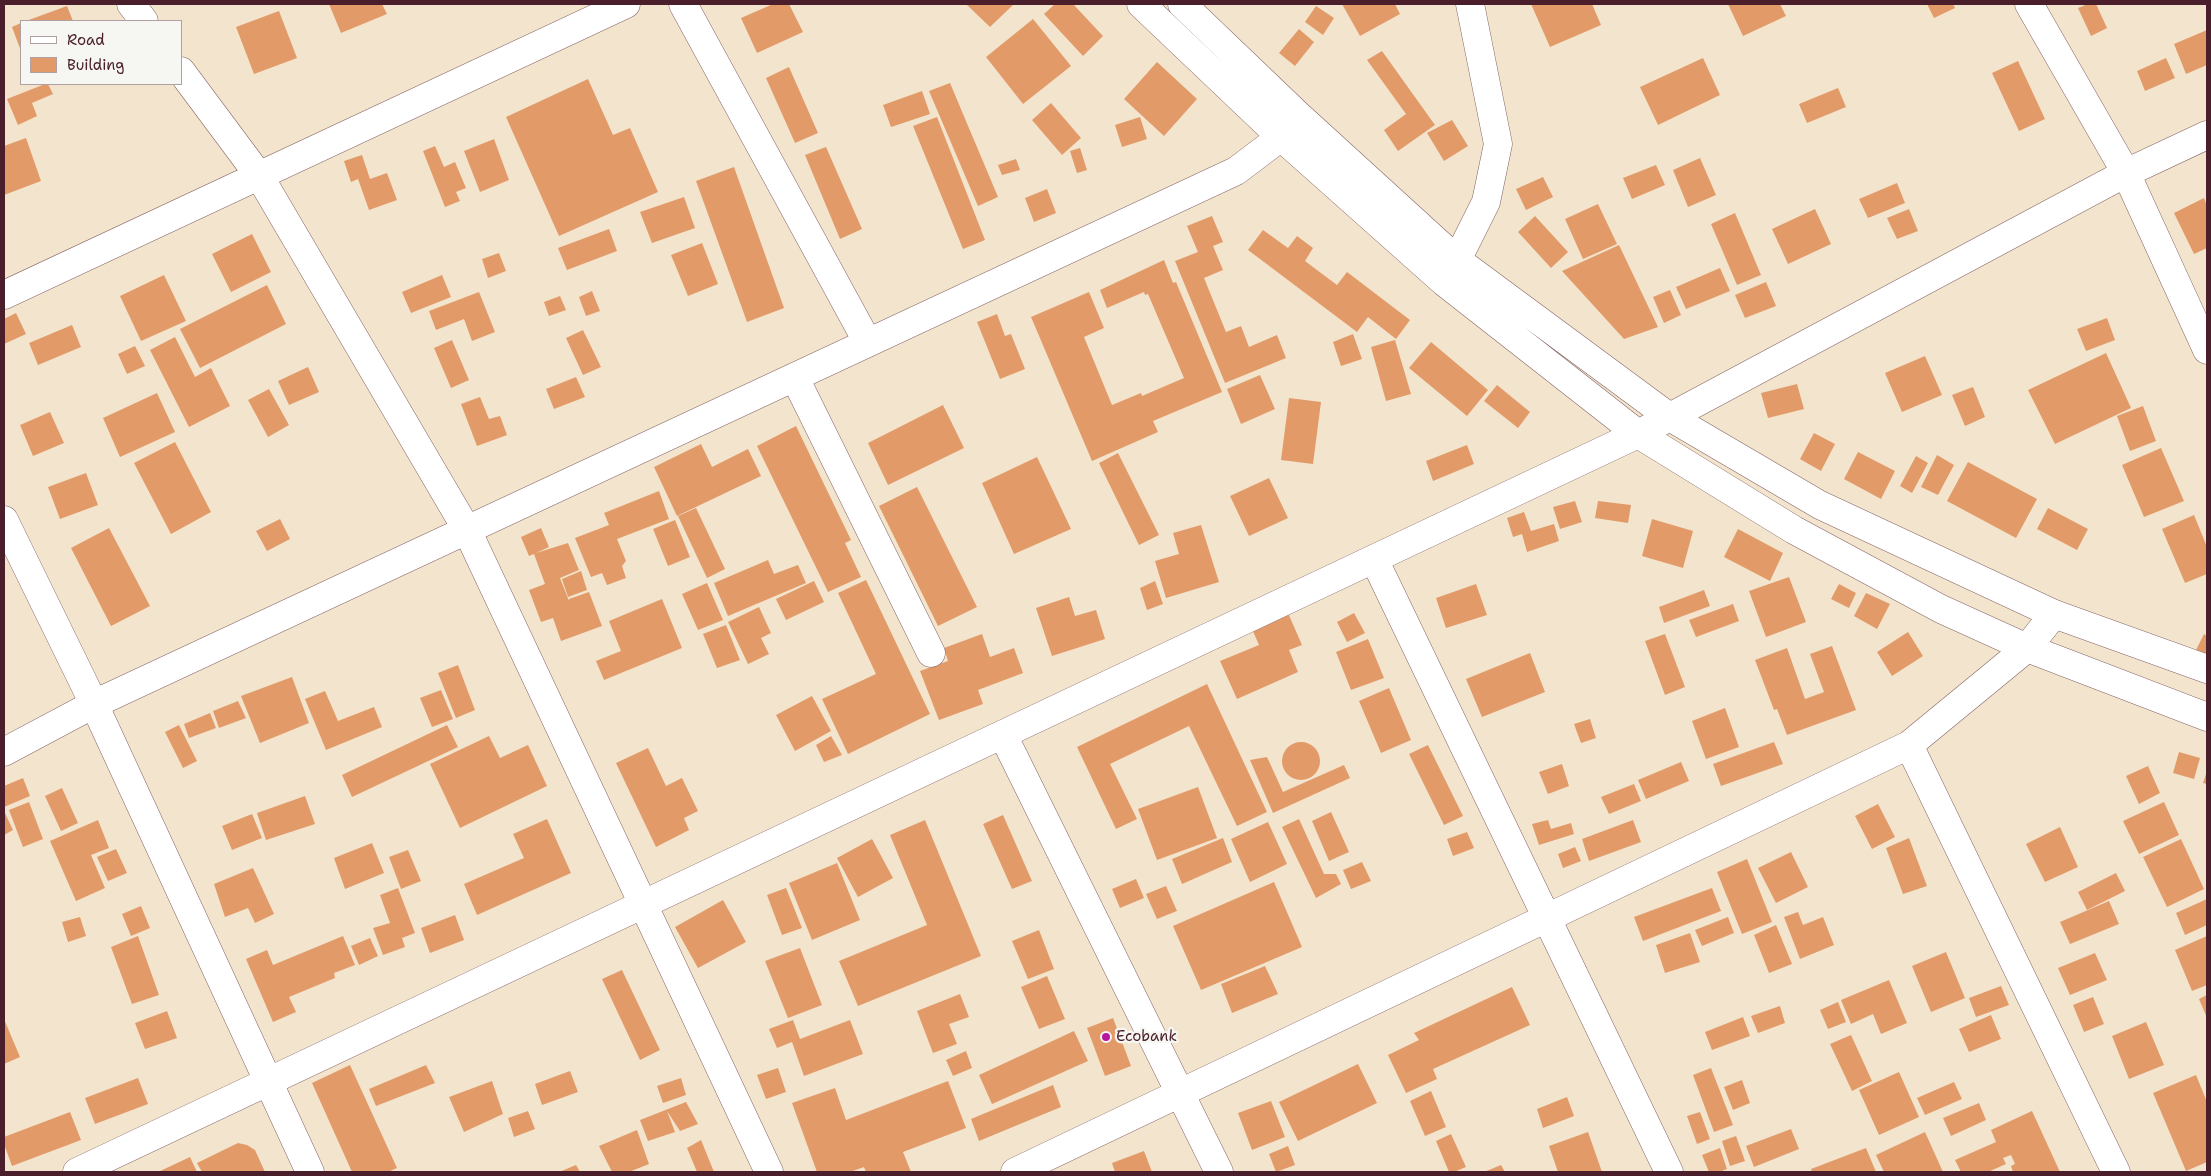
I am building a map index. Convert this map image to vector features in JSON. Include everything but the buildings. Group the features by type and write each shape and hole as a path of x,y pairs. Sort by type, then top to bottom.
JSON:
{"street":[{"path":"131,4 143,20"},
{"path":"4,296 626,4"},
{"path":"683,4 868,343"},
{"path":"1141,4 1281,137 1444,282 1638,434 1794,530 1941,609 2027,648 2207,717"},
{"path":"1182,4 1298,115 1457,260 1668,416 1820,505 2054,614 2207,669"},
{"path":"1457,260 1486,202 1498,144 1470,4"},
{"path":"2029,4 2126,173 2207,350"},
{"path":"182,72 260,177 467,530 769,1172"},
{"path":"77,1172 1638,434 1668,416 2126,173 2207,135"},
{"path":"4,752 94,704 1236,171 1281,137"},
{"path":"795,378 931,653"},
{"path":"4,520 94,704 310,1172"},
{"path":"1374,559 1669,1172"},
{"path":"1015,1172 1909,745 2027,648 2054,614"},
{"path":"1003,735 1219,1172"},
{"path":"1909,745 2116,1172"}],"place":[{"name":"Ecobank","path":"1106,1037"}]}
